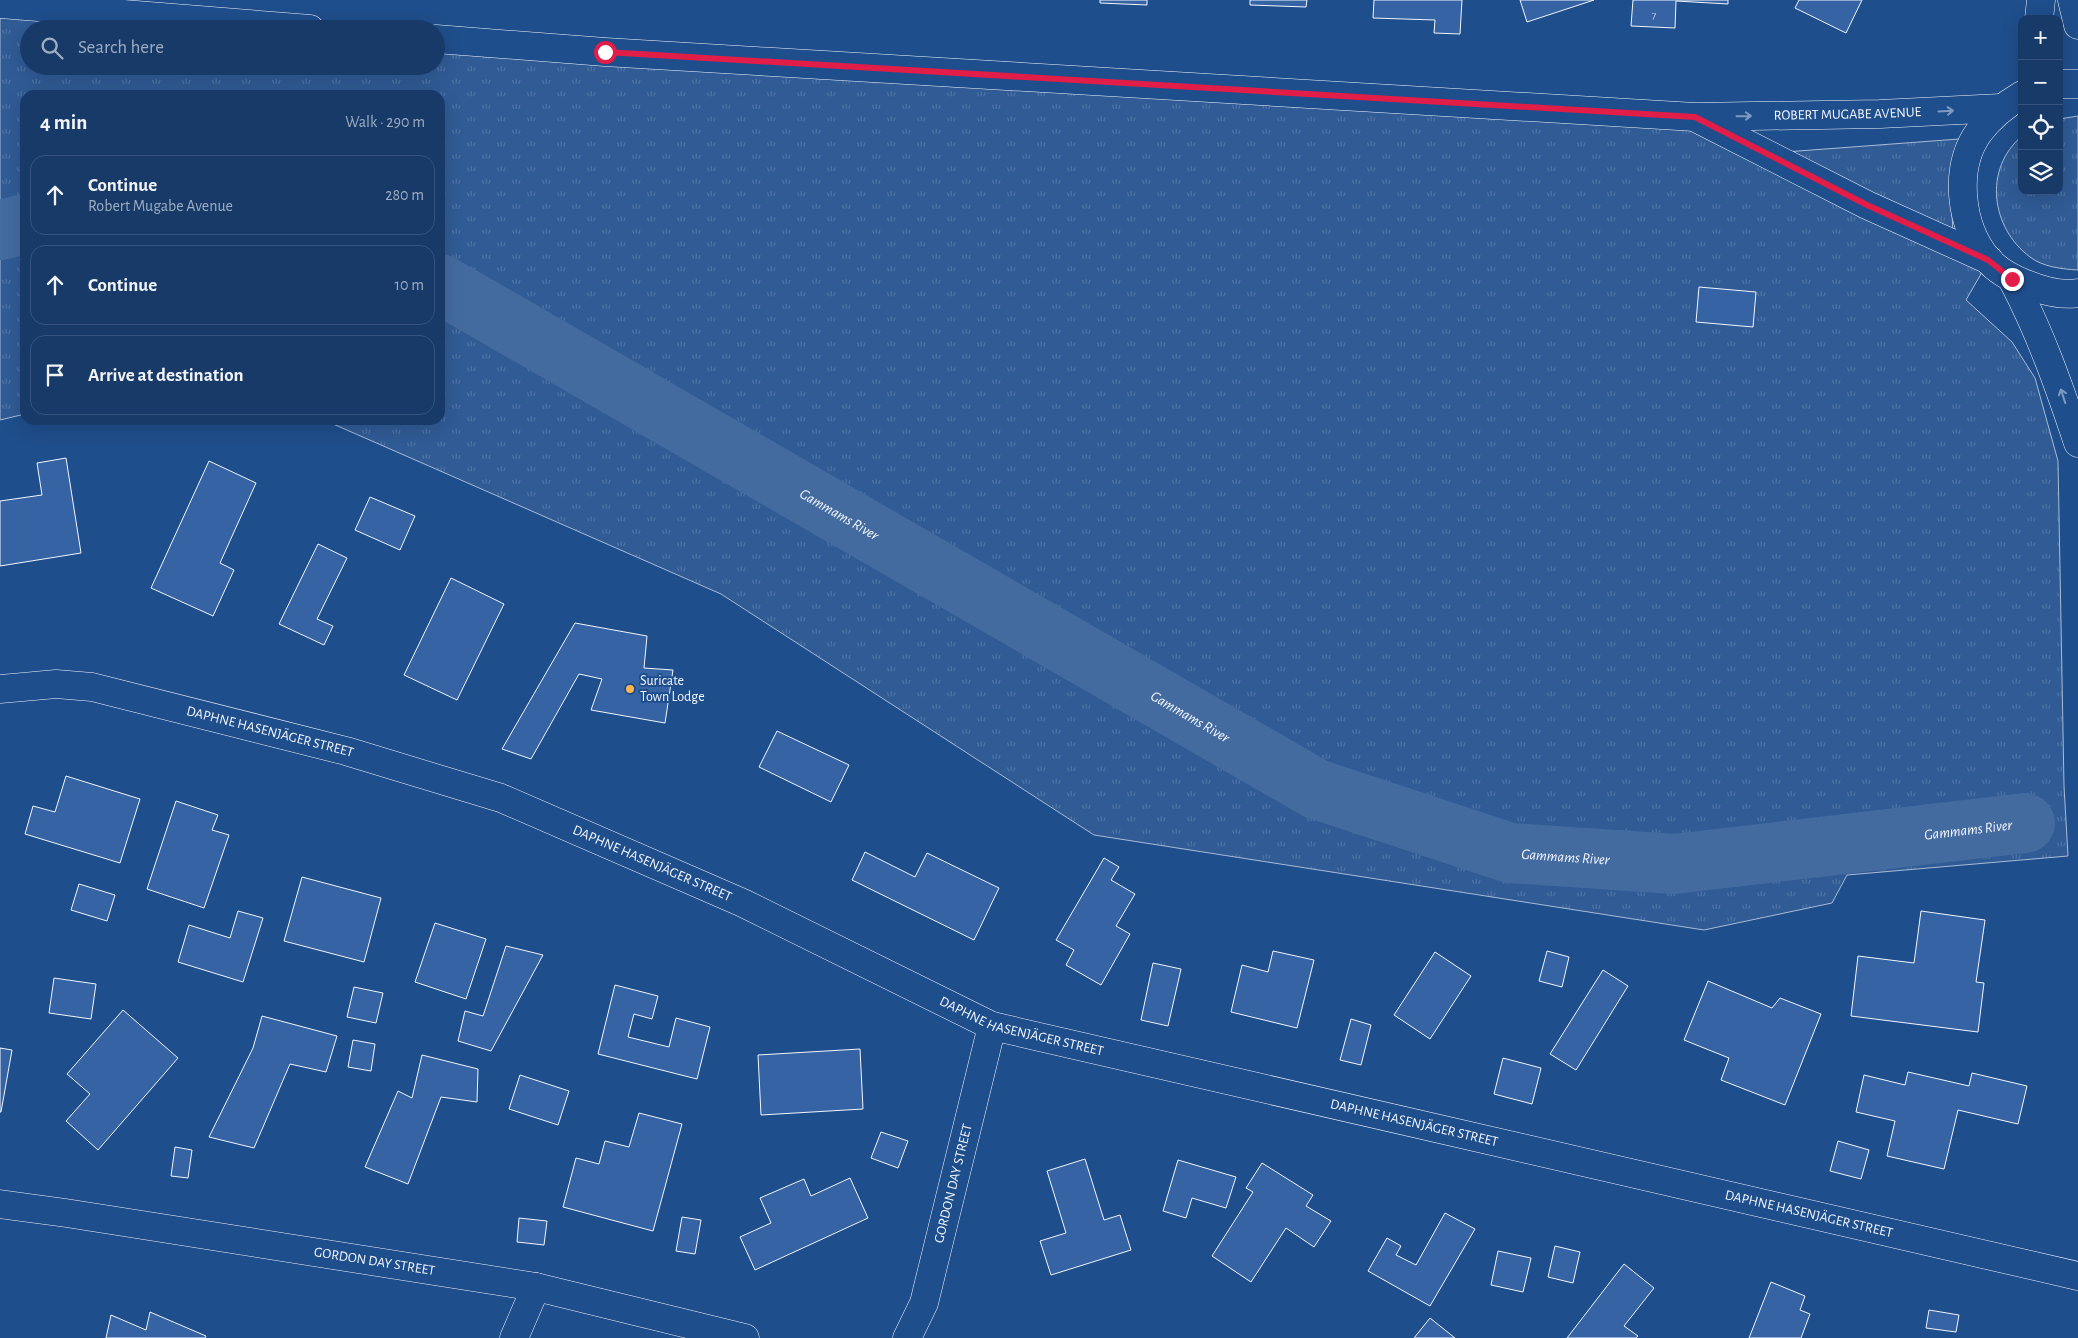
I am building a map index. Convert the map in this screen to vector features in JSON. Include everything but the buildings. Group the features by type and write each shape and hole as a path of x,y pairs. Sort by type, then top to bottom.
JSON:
{"street":[{"path":"2039,15 2041,0"},
{"path":"2072,0 2078,25"},
{"path":"0,4 198,20"},
{"name":"ROBERT MUGABE AVENUE","path":"445,40 605,52 1695,117 1880,114 2011,101"},
{"path":"2063,84 2078,84"},
{"path":"2011,101 1978,133 1965,164 1963,198 1971,231 1988,260 2012,279 2047,293 2078,294"},
{"name":"ROBERT MUGABE AVENUE","path":"1695,117 1867,205 1988,260"},
{"path":"2012,279 2045,348 2078,443"},
{"name":"DAPHNE HASENJÄGER STREET","path":"0,689 56,684 92,687 346,752 501,798 743,903 992,1026 2078,1276"},
{"name":"GORDON DAY STREET","path":"907,1338 924,1302 992,1026"},
{"name":"GORDON DAY STREET","path":"0,1204 536,1287 745,1338"},
{"path":"514,1338 536,1287"}],"green space":[{"path":"0,4 198,20 20,20 20,75 445,75 445,40 1695,117 1989,260 1966,300 2012,342 2035,378 2058,461 2064,786 2068,856 1847,875 1832,903 1704,930 1094,835 721,594 335,425 445,425 445,90 20,90 20,415 0,420"},
{"path":"2078,116 2078,270 2047,265 2030,257 2017,245 2007,230 2000,215 1997,198 1997,181 2001,165 2010,149 2018,140 2018,195 2063,195 2063,118"},
{"path":"1959,139 1952,185 1953,233 1785,152"}],"waterway":[{"name":"Gammams River","path":"0,230 20,225"},
{"name":"Gammams River","path":"445,287 1316,789 1510,853 1674,864 2025,823"}],"place":[{"name":"Suricate Town Lodge","path":"630,689"}],"route":[{"path":"605,52 1695,117 1867,205 1988,260 2012,279"}]}
